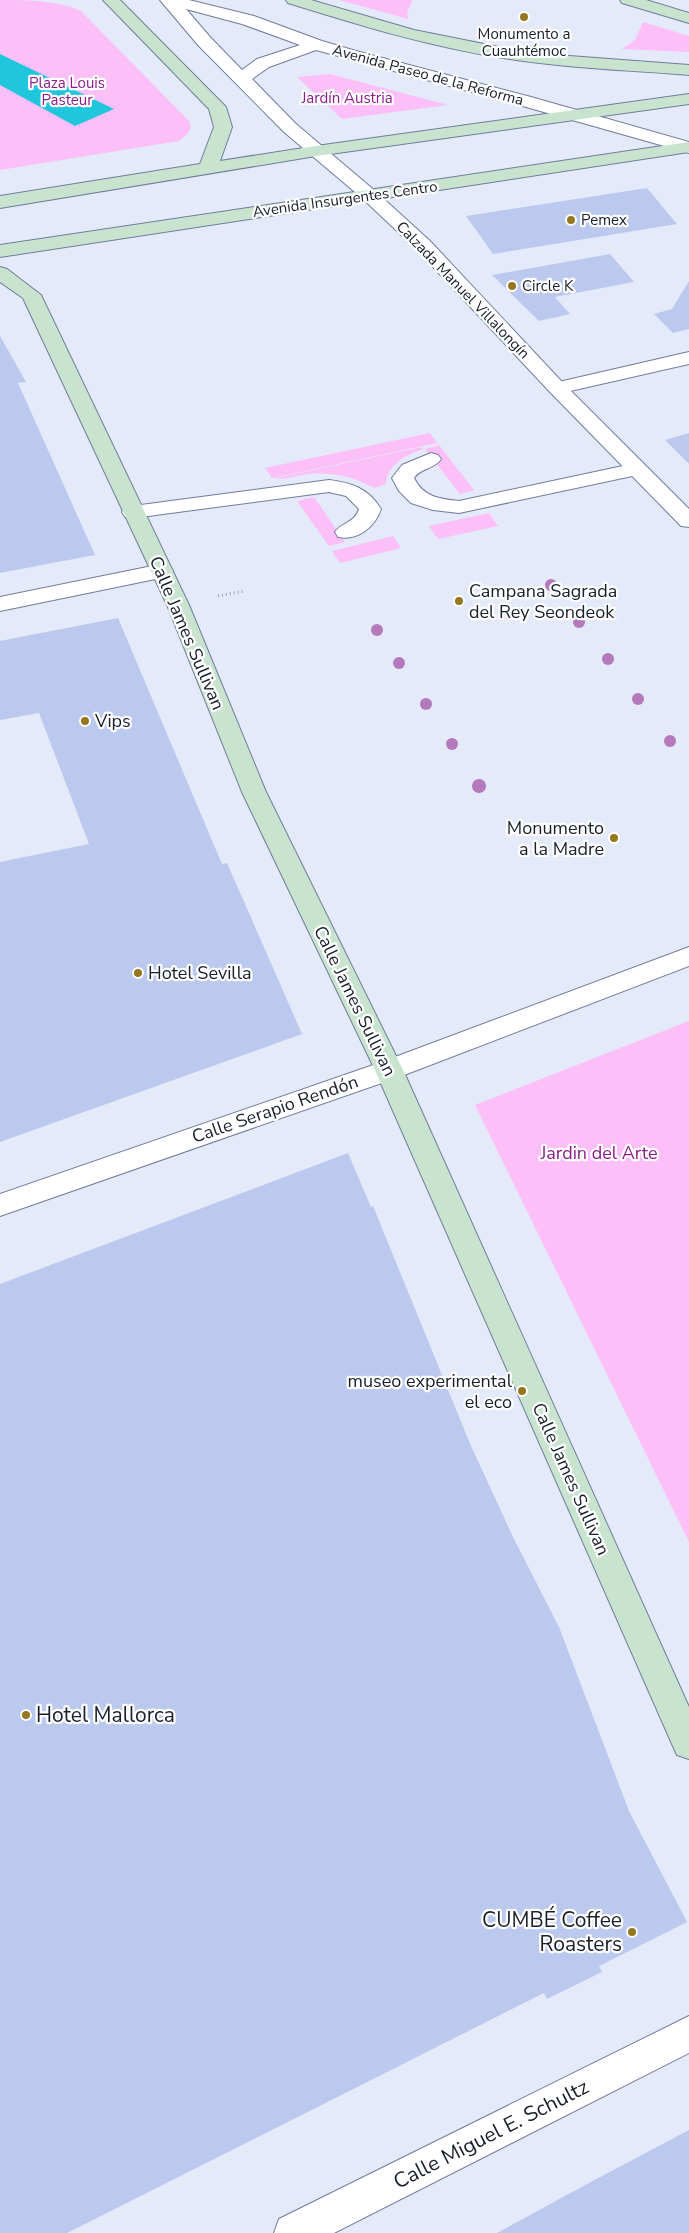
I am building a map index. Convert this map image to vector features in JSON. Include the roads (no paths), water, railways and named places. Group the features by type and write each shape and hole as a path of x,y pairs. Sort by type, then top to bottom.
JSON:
{"main road":[{"path":"111,0 216,107 223,127 208,168"},
{"name":"Avenida Paseo de la Reforma","path":"294,0 391,30 479,49 572,62 689,70"},
{"path":"628,0 689,18"},
{"path":"0,202 316,151 689,99"},
{"name":"Avenida Insurgentes Centro","path":"0,251 688,147"},
{"name":"Calle James Sullivan","path":"0,273 31,295 162,571 254,792 389,1070 689,1744"}],"street":[{"name":"Avenida Paseo de la Reforma","path":"169,0 248,20 316,45 688,147"},
{"name":"Calzada Manuel Villalongín","path":"169,0 204,41 241,79 316,151 368,194 423,246 557,388 689,521"},
{"path":"241,79 262,63 316,45"},
{"path":"557,388 689,358"},
{"path":"431,459 409,469 403,478 407,490 420,500 441,506 459,507 637,469"},
{"path":"133,512 329,486 355,491 365,499 370,509 367,520 346,532"},
{"path":"0,604 162,571"},
{"name":"Calle Serapio Rendón","path":"0,1205 389,1070 689,956"},
{"name":"Calle Miguel E. Schultz","path":"293,2233 689,2034"}],"water":[{"path":"0,54 114,109 75,126 0,85"}],"place":[{"name":"Monumento a Cuauhtémoc","path":"524,17"},
{"name":"Pemex","path":"571,220"},
{"name":"Circle K","path":"512,286"},
{"name":"Campana Sagrada del Rey Seondeok","path":"459,601"},
{"name":"Vips","path":"85,721"},
{"name":"Monumento a la Madre","path":"614,838"},
{"name":"Hotel Sevilla","path":"138,973"},
{"name":"museo experimental el eco","path":"522,1391"},
{"name":"Hotel Mallorca","path":"26,1715"},
{"name":"CUMBÉ Coffee Roasters","path":"632,1932"}],"park label":[{"name":"Plaza Louis Pasteur","path":"67,92"},
{"name":"Jardín Austria","path":"347,98"},
{"name":"Jardin del Arte","path":"599,1153"}]}
